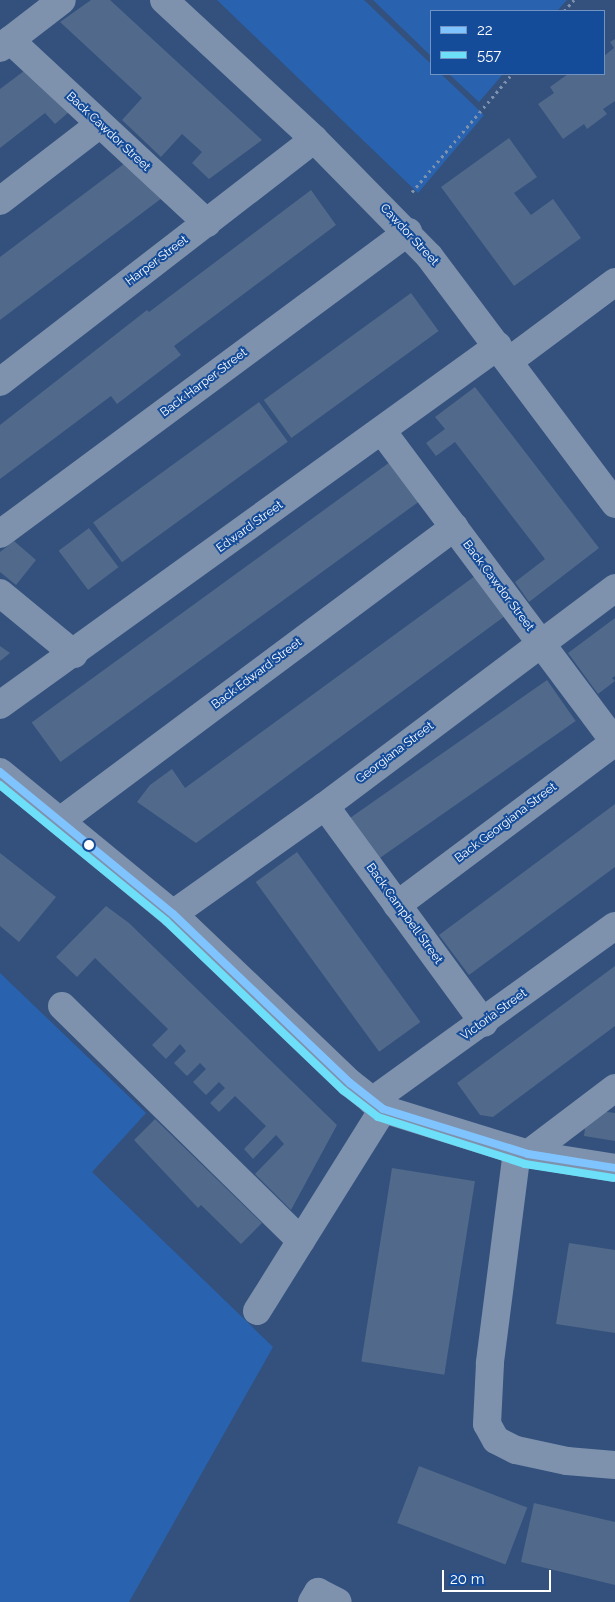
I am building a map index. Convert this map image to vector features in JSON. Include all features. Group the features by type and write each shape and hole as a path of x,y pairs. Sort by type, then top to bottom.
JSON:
{"street":[{"path":"5,44 62,0"},
{"name":"Cawdor Street","path":"164,0 314,139 400,224 457,290 615,504"},
{"name":"Back Cawdor Street","path":"5,44 100,124 207,223"},
{"path":"0,201 100,124"},
{"name":"Harper Street","path":"0,382 314,139"},
{"name":"Back Harper Street","path":"0,534 400,224"},
{"name":"Edward Street","path":"0,706 382,430 615,282"},
{"name":"Back Cawdor Street","path":"382,430 615,742"},
{"name":"Back Edward Street","path":"60,821 454,527"},
{"name":"Georgiana Street","path":"173,914 325,806 615,588"},
{"path":"0,592 74,654"},
{"name":"Back Georgiana Street","path":"397,905 615,742"},
{"path":"0,772 173,914 378,1105 523,1152 615,1168"},
{"name":"Back Campbell Street","path":"325,806 484,1022"},
{"name":"Victoria Street","path":"378,1105 484,1022 615,926"},
{"path":"62,1006 301,1241"},
{"path":"615,1088 523,1152 490,1363 488,1424 496,1440 516,1450 567,1462 615,1465"},
{"path":"257,1312 301,1241 378,1105"},
{"path":"312,1602 318,1592 338,1602"}],"path":[{"path":"565,10 574,0"},
{"path":"400,224 511,75"}],"shaded area":[{"path":"217,0 364,0 430,63 430,75 442,75 484,115 418,193"},
{"path":"373,0 567,0 558,10 430,10 430,55"},
{"path":"450,75 502,75 479,102"},
{"path":"0,973 146,1113 92,1172 273,1347 129,1602 0,1602"}],"building":[{"path":"91,0 110,0 262,140 209,179 192,163 202,152 182,134 161,157 122,120 142,98 60,22"},
{"path":"615,39 615,101 603,109 607,114 587,129 584,124 563,139 538,104 554,93 550,87 567,75 605,75 605,55 614,48 610,42"},
{"path":"24,71 69,112 55,124 45,113 0,148 0,89"},
{"path":"509,138 537,177 514,193 531,215 553,199 581,238 514,286 441,187"},
{"path":"125,163 162,198 0,320 0,257"},
{"path":"311,190 336,225 174,346 181,355 117,404 111,396 0,479 0,425 147,310 149,312"},
{"path":"411,293 439,331 291,438 264,400"},
{"path":"475,387 599,548 529,602 515,582 545,559 455,442 436,456 426,443 445,429 435,417"},
{"path":"259,402 288,442 122,562 93,522"},
{"path":"390,462 419,502 60,762 32,722"},
{"path":"89,528 118,567 88,590 59,551"},
{"path":"14,541 36,560 16,585 0,572 0,552"},
{"path":"475,576 505,616 196,843 137,802 150,785 172,769 185,788"},
{"path":"615,618 615,676 612,678 615,681 598,694 568,653"},
{"path":"0,646 10,653 0,661"},
{"path":"547,680 576,721 379,859 350,818"},
{"path":"615,804 615,867 469,975 439,935"},
{"path":"297,852 420,1022 379,1052 256,882"},
{"path":"0,853 56,897 19,942 0,926"},
{"path":"106,906 129,923 337,1125 291,1210 255,1174 284,1144 276,1135 253,1159 244,1149 266,1126 235,1096 219,1112 210,1103 225,1088 219,1082 206,1095 193,1082 206,1069 200,1063 187,1076 174,1063 186,1051 180,1044 166,1059 152,1045 168,1029 95,958 77,977 56,957"},
{"path":"615,966 615,1026 493,1117 480,1115 457,1083"},
{"path":"601,1111 615,1113 615,1141 584,1136 586,1121"},
{"path":"155,1119 262,1223 241,1244 201,1205 198,1208 134,1140"},
{"path":"392,1168 475,1181 444,1375 361,1362"},
{"path":"569,1243 615,1250 615,1333 556,1324"},
{"path":"419,1466 527,1508 505,1565 397,1523"},
{"path":"534,1503 615,1522 615,1585 521,1562"}],"transit line":[{"name":"22","path":"0,772 173,914 350,1083 383,1109 528,1154 615,1168"},
{"name":"557","path":"0,785 166,921 343,1090 378,1117 525,1164 613,1178"}]}
